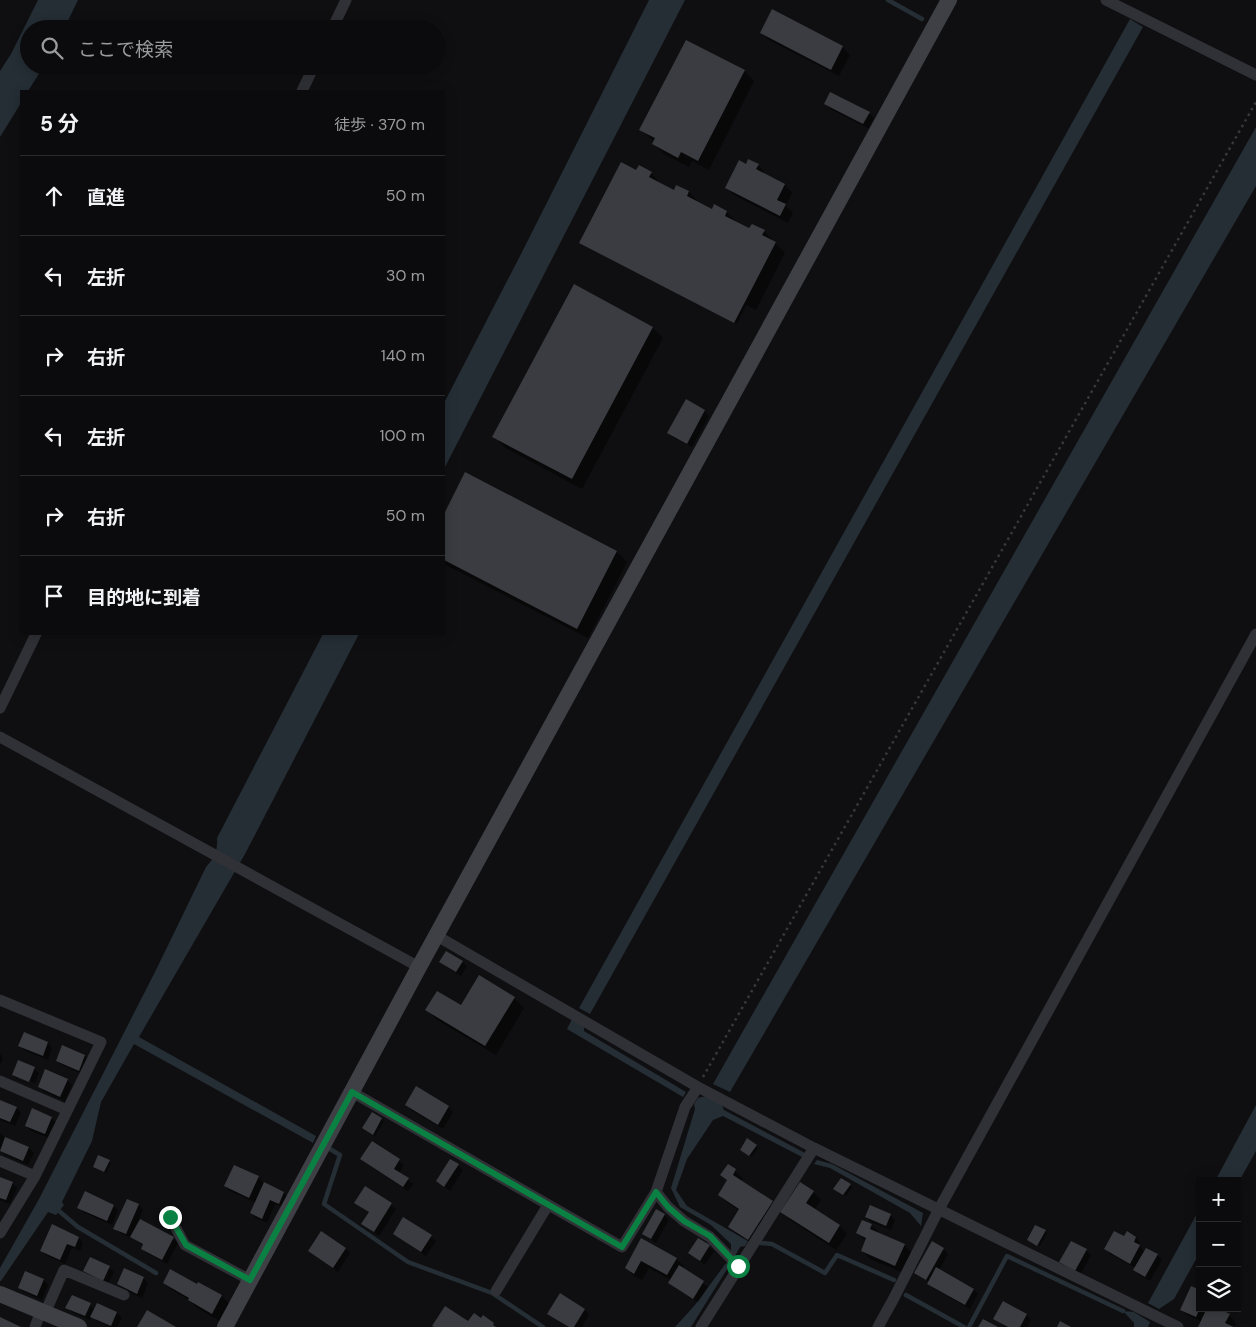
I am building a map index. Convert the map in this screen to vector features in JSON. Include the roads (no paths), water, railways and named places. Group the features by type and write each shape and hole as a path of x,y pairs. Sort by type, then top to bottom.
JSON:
{"street":[{"path":"336,20 346,0"},
{"path":"225,1327 419,967 950,0"},
{"path":"1106,0 1256,75"},
{"path":"302,90 310,75"},
{"path":"878,1327 939,1209 1256,634"},
{"path":"0,708 36,635"},
{"path":"0,737 419,967"},
{"path":"437,936 698,1086 814,1148 1178,1327"},
{"path":"0,1000 101,1042 35,1176 0,1233"},
{"path":"0,1081 68,1110"},
{"path":"352,1092 622,1247 656,1192 685,1107 698,1086"},
{"path":"700,1327 814,1148"},
{"path":"0,1161 35,1176"},
{"path":"656,1192 668,1207 684,1221 710,1236 738,1266"},
{"path":"496,1291 548,1205"},
{"path":"170,1217 186,1245 250,1280"},
{"path":"35,1327 64,1270 124,1295"},
{"path":"0,1294 78,1327"}],"waterway":[{"path":"888,0 922,19"},
{"path":"330,1149 340,1155 324,1204 408,1262 492,1293 543,1327"},
{"path":"59,1211 78,1227 156,1273"},
{"path":"761,1243 772,1244 825,1273 837,1255 894,1280"},
{"path":"969,1327 1007,1256 1123,1311"},
{"path":"906,1295 964,1327"}]}
